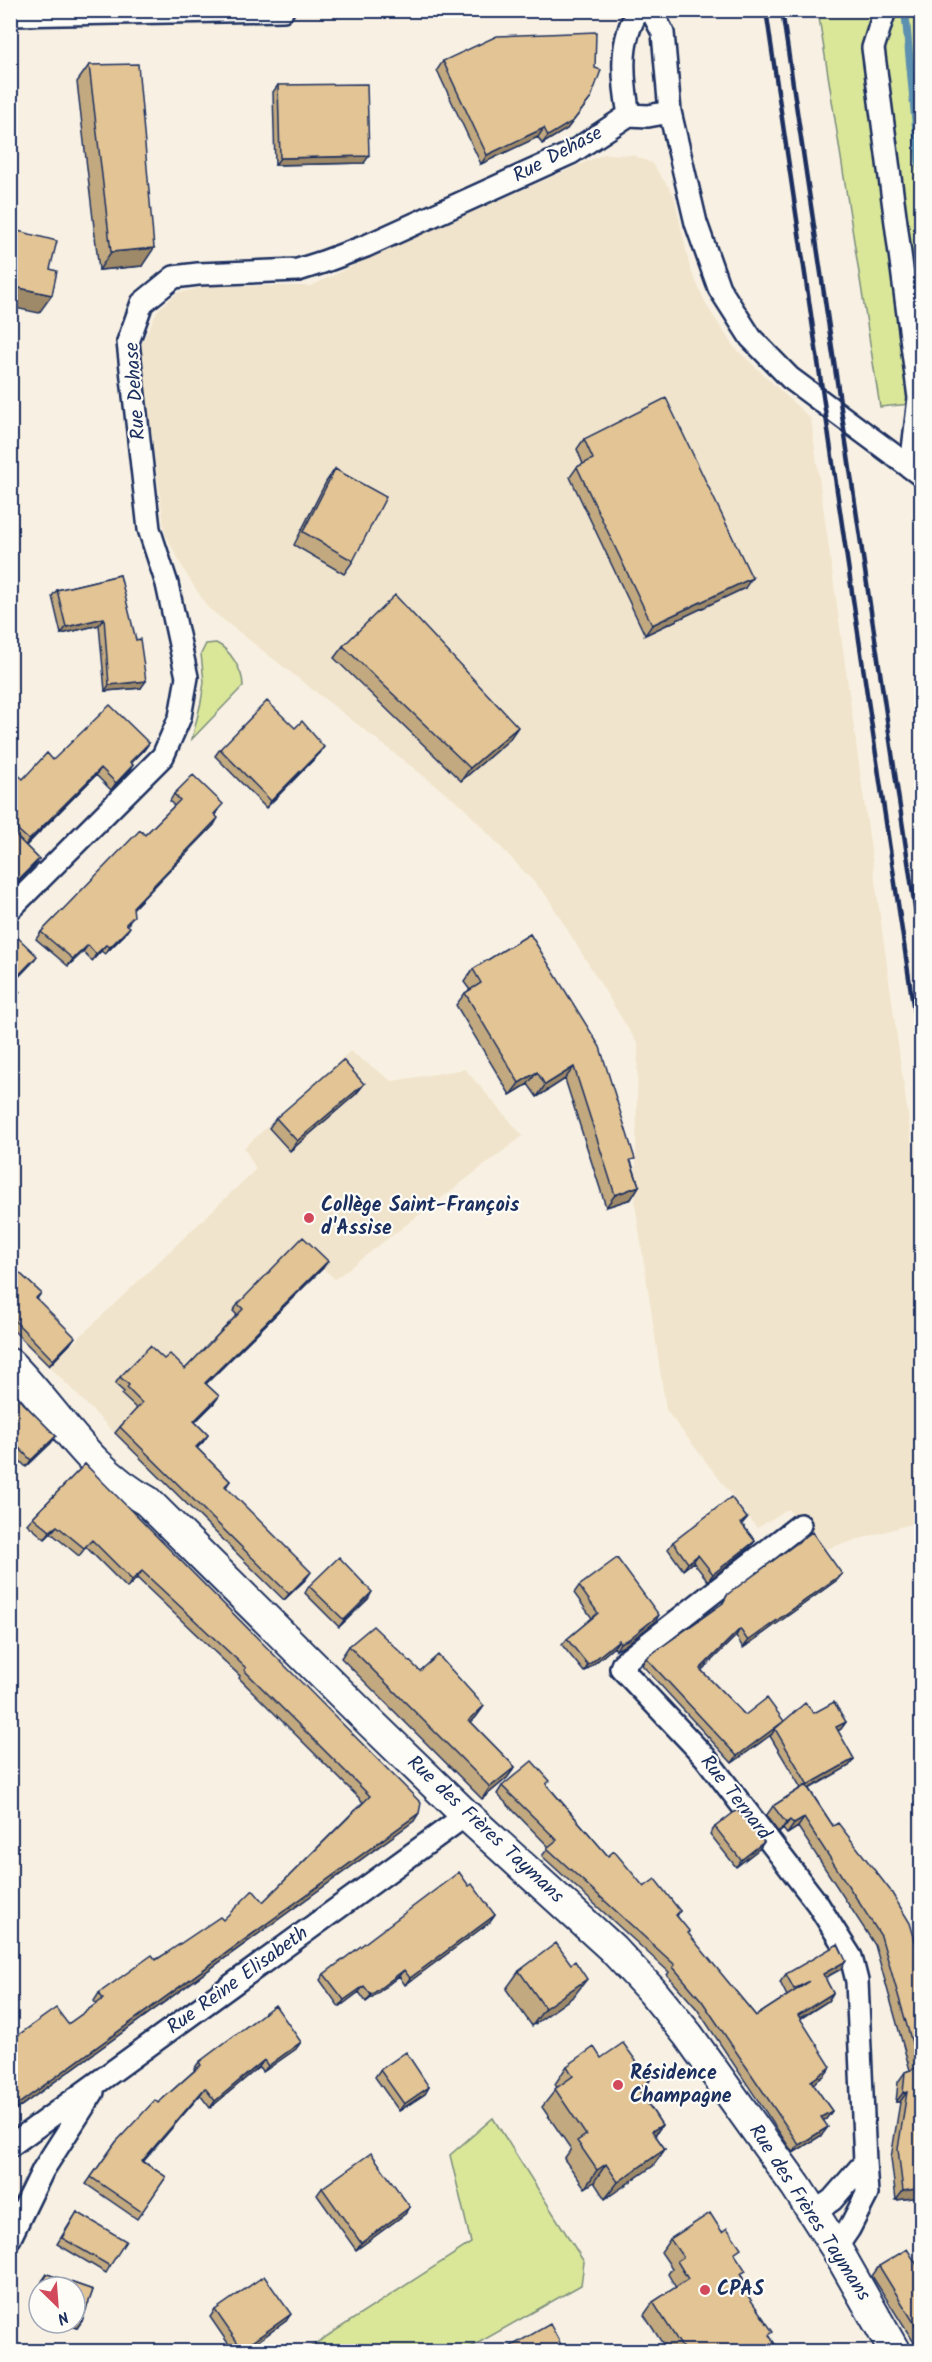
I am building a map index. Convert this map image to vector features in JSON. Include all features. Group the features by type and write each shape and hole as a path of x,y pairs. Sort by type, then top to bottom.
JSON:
{"street":[{"path":"10,15 283,10"},
{"path":"639,10 630,23 623,77 628,115 648,116 670,112"},
{"path":"651,10 663,33 670,112 696,223 719,288 752,338 790,378 916,472"},
{"path":"885,10 873,48 919,398 916,472"},
{"name":"Rue Dehase","path":"10,909 163,756 180,717 187,677 167,584 149,529 128,342 142,303 174,277 297,270 366,246 570,153 628,115"},
{"name":"Rue des Frères Taymans","path":"10,1364 56,1420 107,1473 124,1489 147,1501 466,1815 612,1948 652,1991 688,2035 813,2213 836,2248 895,2352"},
{"name":"Rue Ternard","path":"800,1525 676,1620 623,1663 621,1668 705,1757 816,1903 852,1957 857,1981 867,2194 849,2229 836,2248"},
{"name":"Rue Reine Elisabeth","path":"10,2146 466,1815"},
{"path":"10,2238 43,2170 100,2081"},
{"path":"813,2213 832,2200 866,2162"}],"shaded area":[{"path":"604,154 633,155 652,163 674,195 690,268 707,306 734,347 811,419 921,1209 921,1521 819,1551 788,1509 757,1528 666,1410 635,1204 638,1045 546,895 462,806 208,608 165,534 140,347 158,310 177,293 209,286 311,286 379,253"},
{"name":"Collège Saint-François d'Assise","path":"350,1051 392,1081 465,1069 523,1136 335,1279 322,1268 136,1455 49,1366 256,1169 244,1148"}],"green space":[{"path":"818,11 921,11 921,403 880,407"},
{"path":"216,643 235,661 243,686 192,739 204,682 201,654 206,644"},
{"path":"493,2118 584,2262 581,2285 464,2351 304,2351 471,2243 450,2155"}],"building":[{"path":"596,32 595,68 601,70 591,98 573,121 548,136 544,128 487,155 443,61 497,36"},
{"path":"138,64 154,248 111,252 89,65"},
{"path":"367,84 369,156 280,158 278,85"},
{"path":"10,229 57,241 50,269 57,271 52,295 10,286"},
{"path":"666,398 752,578 652,625 577,467 593,459 584,439"},
{"path":"335,469 386,497 353,561 303,532"},
{"path":"120,575 136,640 140,639 146,681 109,685 104,618 66,627 57,590"},
{"path":"395,595 518,727 470,768 343,646"},
{"path":"267,701 295,728 302,721 324,747 271,801 220,749"},
{"path":"110,705 149,743 130,762 133,765 116,783 101,768 29,840 10,823 10,779 16,773 23,779 47,753 53,760"},
{"path":"193,775 223,804 214,814 218,818 133,907 134,916 126,924 130,927 110,947 106,945 96,954 88,945 73,959 41,932 140,830 145,835 180,800 174,794"},
{"path":"13,833 39,859 10,888 10,836"},
{"path":"10,930 37,956 11,983 20,992 10,1001"},
{"path":"530,934 600,1047 635,1159 630,1160 639,1186 615,1195 574,1067 545,1085 537,1072 519,1083 465,993 481,983 473,969"},
{"path":"343,1060 364,1084 297,1141 276,1118"},
{"path":"303,1237 328,1261 205,1383 219,1396 194,1421 208,1435 196,1447 230,1481 225,1486 311,1572 289,1594 120,1427 142,1403 120,1377 150,1346 164,1359 170,1354 185,1369 243,1309 238,1304"},
{"path":"10,1264 41,1293 36,1298 75,1337 53,1360 10,1316"},
{"path":"10,1390 56,1436 31,1460 10,1439"},
{"path":"85,1464 421,1803 419,1813 10,2110 10,2041 56,2008 68,2024 103,1999 99,1993 152,1955 156,1960 220,1917 223,1920 253,1890 263,1902 370,1796 244,1670 246,1668 142,1571 132,1580 92,1540 84,1548 57,1526 50,1531 33,1517"},
{"path":"731,1497 747,1518 741,1523 755,1541 713,1574 698,1555 688,1563 673,1542"},
{"path":"812,1532 842,1574 748,1641 740,1629 700,1669 745,1715 767,1698 784,1721 737,1756 646,1658 723,1603 728,1594"},
{"path":"339,1557 372,1592 344,1620 309,1586"},
{"path":"617,1558 659,1615 629,1639 620,1643 619,1640 588,1665 567,1639 598,1613 579,1586"},
{"path":"373,1626 420,1671 438,1655 484,1706 469,1720 515,1767 490,1787 349,1646"},
{"path":"834,1702 846,1722 836,1727 854,1759 808,1785 775,1729 805,1703 814,1713"},
{"path":"532,1761 550,1781 546,1784 608,1856 614,1851 644,1887 655,1879 680,1911 676,1915 690,1932 688,1933 756,2016 810,1981 794,1989 786,1974 838,1944 846,1961 823,1974 833,1993 798,2015 831,2067 811,2081 832,2111 821,2117 828,2127 799,2145 702,2001 673,1967 675,1965 547,1848 557,1840 502,1786"},
{"path":"806,1785 833,1826 838,1823 890,1890 910,1923 921,1957 921,2188 903,2191 898,2149 907,2092 903,2093 905,2072 919,2067 881,1936 804,1818 794,1824 790,1820 786,1823 773,1806"},
{"path":"737,1810 764,1842 741,1860 715,1827"},
{"path":"459,1872 469,1886 472,1884 495,1915 410,1978 404,1970 371,1995 364,1986 344,2000 324,1974"},
{"path":"556,1943 571,1964 575,1961 587,1979 545,2008 519,1971"},
{"path":"275,2005 301,2042 268,2066 264,2060 215,2101 205,2088 142,2161 166,2177 142,2212 91,2177 116,2142 155,2100 158,2103 201,2065 199,2062"},
{"path":"623,2043 650,2080 638,2089 662,2125 652,2131 665,2149 618,2182 606,2164 597,2170 577,2141 586,2135 555,2089 573,2076 567,2066 594,2047 601,2058"},
{"path":"406,2052 429,2087 404,2104 380,2070"},
{"path":"371,2153 410,2207 361,2243 322,2188"},
{"path":"77,2212 126,2241 110,2266 62,2238"},
{"name":"CPAS","path":"710,2213 722,2232 727,2228 741,2248 734,2253 746,2271 740,2274 752,2293 748,2296 773,2332 769,2335 780,2352 685,2352 653,2302 688,2279 677,2261 683,2257 670,2239"},
{"path":"907,2249 921,2271 921,2334 879,2266"},
{"path":"264,2276 291,2314 242,2349 215,2310"},
{"path":"87,2288 93,2290 87,2307"},
{"path":"550,2324 565,2352 508,2352 506,2349"}],"waterway":[{"path":"905,10 922,191"}],"railway":[{"path":"766,10 922,1066"},
{"path":"782,10 922,956"}],"place":[{"name":"Collège Saint-François d'Assise","path":"309,1218"},
{"name":"Résidence Champagne","path":"618,2085"},
{"name":"CPAS","path":"705,2290"}]}
